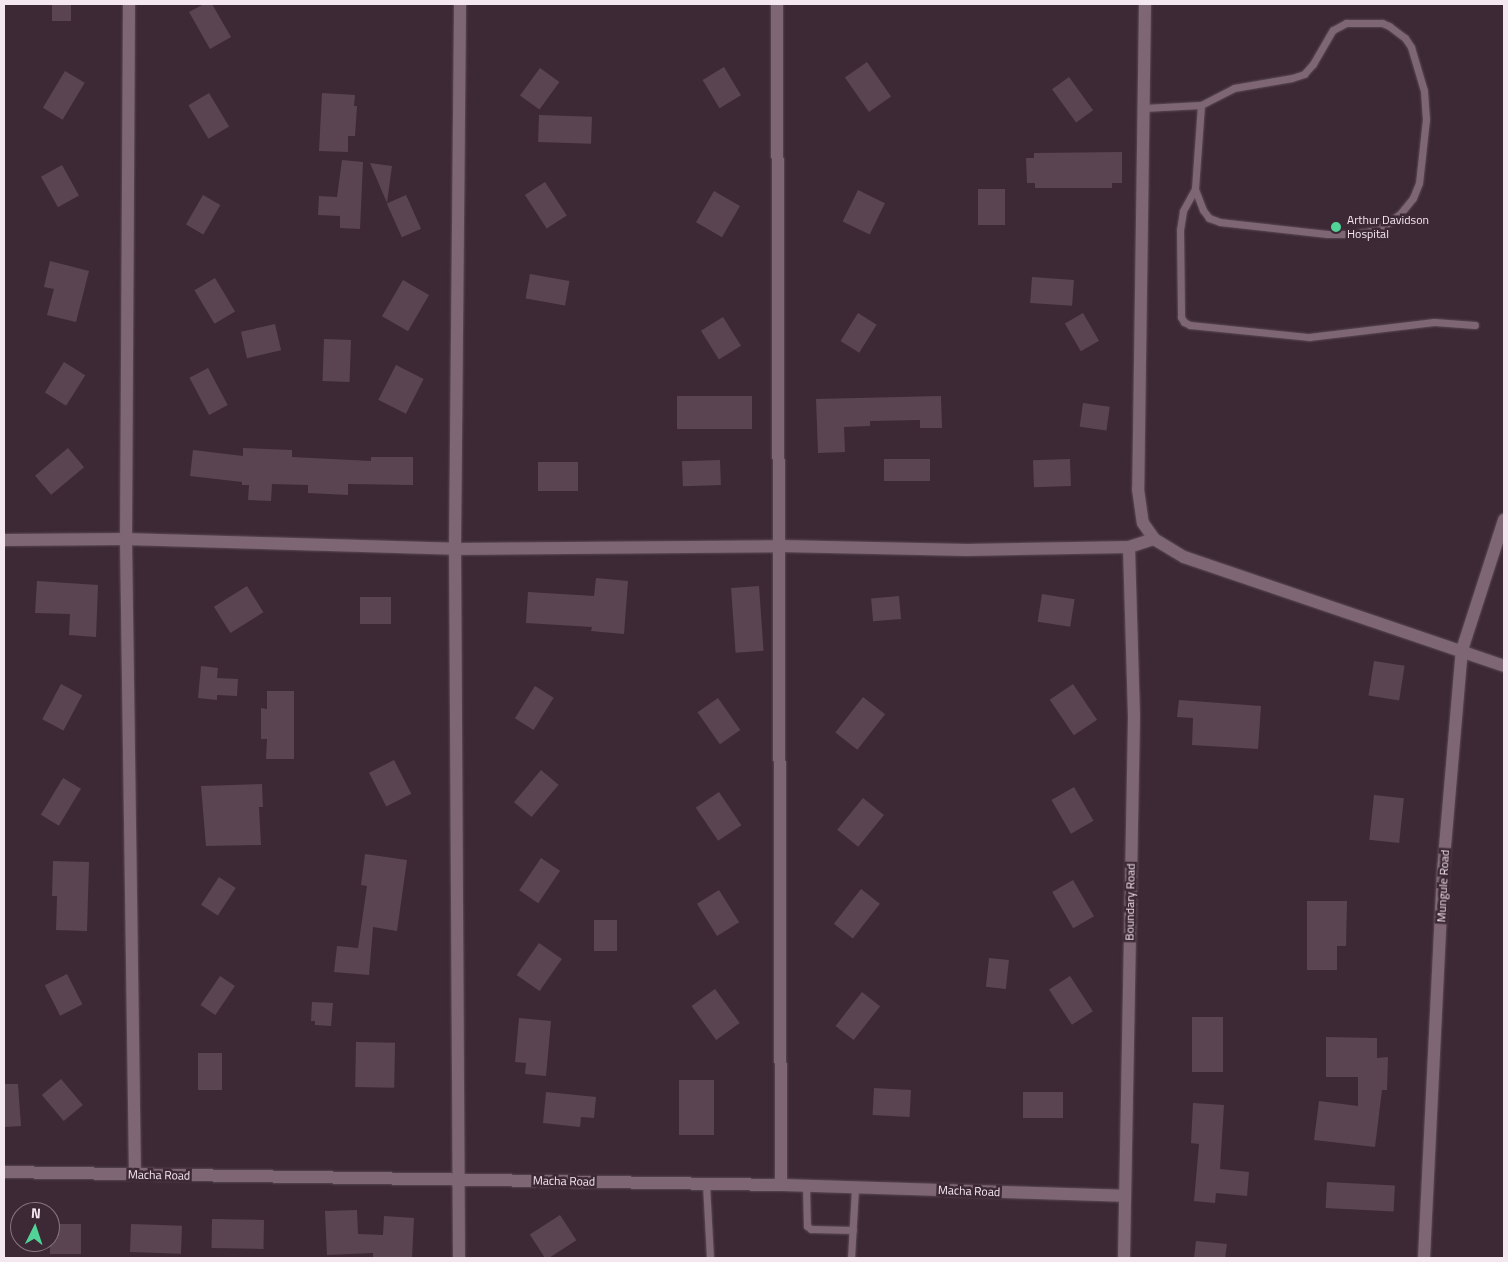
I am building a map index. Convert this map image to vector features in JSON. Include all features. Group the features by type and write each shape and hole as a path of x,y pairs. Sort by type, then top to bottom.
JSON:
{"street":[{"path":"129,4 126,539 135,1174"},
{"path":"459,1258 456,549 460,4"},
{"path":"777,4 781,1185"},
{"path":"1145,4 1138,489 1143,523 1154,539 1184,558 1462,650 1504,666"},
{"name":"Mungule Road","path":"1424,1258 1443,870 1462,650 1504,520"},
{"path":"4,540 126,539 456,549 780,546 967,550 1128,547 1154,539"},
{"name":"Boundary Road","path":"1124,1258 1134,716 1128,547"},
{"name":"Macha Road","path":"4,1172 781,1185 1125,1196"}],"lane":[{"path":"1144,108 1201,105 1234,88 1292,78 1304,74 1338,26 1346,23 1382,23 1396,30 1411,47 1424,91 1426,119 1419,183 1413,198 1401,213 1387,224 1372,231 1354,234 1327,234 1220,222 1209,218 1203,210 1195,189 1201,105"},
{"path":"1195,189 1186,201 1180,230 1181,317 1184,322 1309,336 1434,322 1475,325"},
{"path":"706,1184 710,1258"},
{"path":"806,1186 807,1226 811,1229 853,1230"},
{"path":"851,1258 855,1188"}],"building":[{"path":"52,4 71,4 71,21 52,21"},
{"path":"204,4 212,4 231,37 210,49 189,12"},
{"path":"867,62 891,96 869,112 845,77"},
{"path":"724,67 741,95 720,108 703,80"},
{"path":"540,68 559,82 539,110 520,96"},
{"path":"65,71 85,83 63,120 43,108"},
{"path":"1069,77 1093,110 1076,123 1052,89"},
{"path":"209,93 229,126 209,139 188,105"},
{"path":"322,93 355,95 354,106 357,106 355,136 348,136 348,152 319,151"},
{"path":"539,115 592,117 591,144 538,142"},
{"path":"1122,152 1122,183 1112,183 1112,188 1035,188 1035,183 1027,183 1026,158 1034,158 1034,153"},
{"path":"342,160 363,162 360,229 340,228 340,216 318,215 319,196 337,197"},
{"path":"370,163 392,166 387,203"},
{"path":"62,165 79,196 58,207 41,177"},
{"path":"545,182 567,216 547,229 525,195"},
{"path":"978,189 1005,189 1005,225 978,225"},
{"path":"858,190 885,203 870,235 843,221"},
{"path":"714,191 740,206 722,237 696,222"},
{"path":"203,195 220,205 203,234 186,224"},
{"path":"406,195 421,229 402,237 387,204"},
{"path":"50,261 89,271 76,322 47,315 54,289 44,287"},
{"path":"530,274 569,281 565,306 526,299"},
{"path":"1032,277 1074,280 1072,306 1030,303"},
{"path":"215,278 235,311 215,324 194,290"},
{"path":"403,280 429,295 408,331 382,316"},
{"path":"858,313 877,325 859,353 841,341"},
{"path":"1083,313 1099,341 1081,351 1065,324"},
{"path":"723,317 741,346 719,360 701,331"},
{"path":"275,324 281,350 247,358 241,332"},
{"path":"324,339 351,340 350,382 323,381"},
{"path":"64,362 85,375 66,406 45,393"},
{"path":"396,365 424,379 406,414 378,400"},
{"path":"208,368 228,405 209,415 189,378"},
{"path":"677,396 752,396 752,429 677,429"},
{"path":"941,396 942,428 920,428 920,420 870,421 870,426 844,427 845,452 818,453 816,399"},
{"path":"1083,403 1110,407 1106,431 1080,427"},
{"path":"68,448 84,467 51,495 35,476"},
{"path":"243,448 292,450 292,457 371,461 371,457 413,457 413,485 348,484 348,495 308,493 308,485 272,484 271,501 248,500 249,485 242,485 242,482 190,476 193,450 243,456"},
{"path":"884,459 930,459 930,481 884,481"},
{"path":"1070,459 1071,486 1034,487 1033,460"},
{"path":"720,460 721,485 683,486 682,461"},
{"path":"538,462 578,462 578,491 538,491"},
{"path":"596,578 628,581 624,634 591,631 592,627 526,623 528,592 594,596"},
{"path":"37,581 98,585 96,637 69,635 70,614 35,613"},
{"path":"247,586 263,612 230,633 214,607"},
{"path":"759,586 764,651 736,653 731,588"},
{"path":"1042,594 1075,599 1070,627 1038,622"},
{"path":"899,596 901,619 873,621 871,598"},
{"path":"360,597 391,597 391,624 360,624"},
{"path":"1374,661 1405,666 1399,700 1369,696"},
{"path":"201,666 218,668 217,678 238,679 237,696 217,695 217,700 198,698"},
{"path":"61,684 82,695 63,731 42,719"},
{"path":"1073,684 1097,720 1074,735 1050,700"},
{"path":"535,686 554,698 534,730 515,718"},
{"path":"267,691 294,691 294,759 266,759 267,739 261,739 261,708 267,709"},
{"path":"863,697 885,714 857,750 835,732"},
{"path":"718,698 740,730 720,744 698,712"},
{"path":"1179,700 1261,706 1258,749 1192,745 1193,718 1177,717"},
{"path":"394,760 411,794 386,807 369,773"},
{"path":"541,770 559,785 532,817 514,802"},
{"path":"63,778 81,789 59,826 41,815"},
{"path":"262,784 263,807 259,807 261,845 206,846 201,786"},
{"path":"1074,787 1094,821 1071,834 1051,800"},
{"path":"719,792 741,825 718,841 696,808"},
{"path":"1374,795 1404,798 1399,843 1369,840"},
{"path":"863,798 884,815 858,847 837,830"},
{"path":"365,854 407,860 397,931 373,927 369,975 334,972 337,946 358,948 367,886 361,885"},
{"path":"541,858 560,871 538,903 519,890"},
{"path":"53,861 89,862 87,931 56,930 57,896 52,896"},
{"path":"219,877 236,888 218,916 201,905"},
{"path":"1073,880 1094,916 1073,928 1052,892"},
{"path":"861,889 880,904 853,938 834,924"},
{"path":"719,890 739,922 717,936 697,904"},
{"path":"1307,901 1347,901 1346,946 1337,946 1337,970 1307,970"},
{"path":"594,920 617,920 617,951 594,951"},
{"path":"539,943 562,959 540,991 517,975"},
{"path":"989,958 1009,960 1006,989 986,987"},
{"path":"67,974 82,1004 60,1016 45,985"},
{"path":"220,976 235,986 215,1015 200,1005"},
{"path":"1070,976 1093,1011 1072,1025 1049,990"},
{"path":"715,989 740,1023 716,1040 692,1006"},
{"path":"862,992 880,1006 854,1040 836,1026"},
{"path":"312,1002 333,1003 331,1026 315,1025 315,1021 311,1021"},
{"path":"1192,1017 1223,1017 1223,1072 1192,1072"},
{"path":"519,1018 551,1021 546,1076 525,1074 526,1063 515,1062"},
{"path":"1326,1037 1377,1038 1377,1058 1388,1057 1387,1090 1382,1090 1375,1147 1314,1140 1319,1101 1358,1106 1358,1077 1326,1077"},
{"path":"356,1042 395,1043 394,1088 355,1087"},
{"path":"198,1053 222,1053 222,1090 198,1090"},
{"path":"61,1079 83,1105 64,1121 42,1095"},
{"path":"679,1080 714,1080 714,1135 679,1135"},
{"path":"4,1084 18,1084 21,1126 4,1127"},
{"path":"874,1088 911,1090 910,1117 873,1115"},
{"path":"546,1092 596,1097 594,1118 581,1117 580,1127 543,1123"},
{"path":"1023,1092 1063,1092 1063,1118 1023,1118"},
{"path":"1193,1103 1224,1105 1220,1169 1249,1172 1247,1196 1216,1193 1215,1203 1194,1201 1199,1144 1191,1143"},
{"path":"1327,1182 1395,1186 1394,1212 1326,1208"},
{"path":"357,1210 358,1234 383,1235 384,1216 414,1218 412,1258 373,1258 373,1253 327,1255 325,1211"},
{"path":"560,1215 576,1240 549,1258 545,1258 530,1235"},
{"path":"212,1219 264,1220 263,1249 211,1248"},
{"path":"60,1224 81,1224 81,1254 50,1254 50,1252 60,1252"},
{"path":"131,1224 182,1226 181,1254 130,1252"},
{"path":"1196,1241 1227,1244 1225,1258 1194,1258"}],"place":[{"name":"Arthur Davidson Hospital","path":"1336,227"}]}
